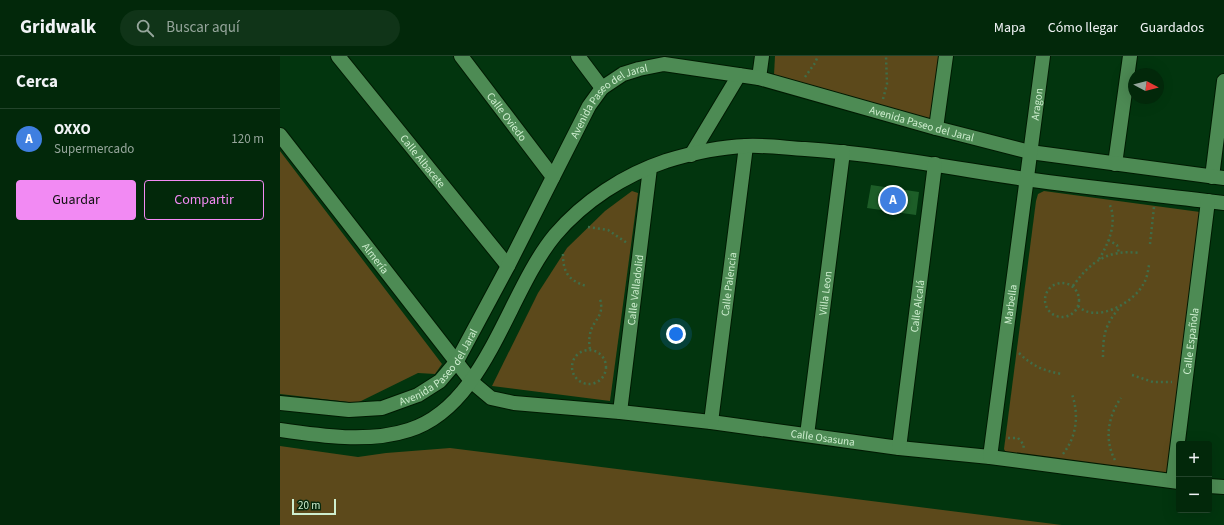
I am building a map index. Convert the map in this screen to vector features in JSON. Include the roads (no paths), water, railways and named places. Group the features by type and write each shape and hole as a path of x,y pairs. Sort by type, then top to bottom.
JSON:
{"street":[{"name":"Calle Albacete","path":"338,56 508,266"},
{"name":"Calle Oviedo","path":"461,56 553,177"},
{"path":"578,56 602,88"},
{"path":"759,78 762,56"},
{"path":"936,128 946,56"},
{"name":"Aragon","path":"1030,152 1043,56"},
{"path":"1115,164 1130,56"},
{"name":"Avenida Paseo del Jaral","path":"280,404 349,410 382,408 396,404 430,388 457,361 508,266 576,128 602,88 623,74 665,60 759,78 936,128 1030,152 1218,178"},
{"path":"691,154 739,75"},
{"path":"1218,178 1224,81"},
{"name":"Almería","path":"280,135 472,382"},
{"path":"280,430 310,434 369,437 411,430 431,420 448,408 472,382 535,264 556,235 581,210 610,186 650,168 706,150 746,146 843,152 935,164 1026,179 1224,203"},
{"name":"Calle Palencia","path":"711,422 746,146"},
{"name":"Villa Leon","path":"806,435 843,152"},
{"name":"Marbella","path":"990,457 1030,152"},
{"name":"Calle Alcalá","path":"899,448 935,164"},
{"name":"Calle Valladolid","path":"620,412 650,168"},
{"name":"Calle Española","path":"1176,477 1208,201"},
{"name":"Calle Osasuna","path":"472,382 483,392 499,400 711,422 899,448 990,457 1176,481"},
{"path":"1212,486 1224,487"}],"place":[{"name":"OXXO","path":"893,200"}]}
